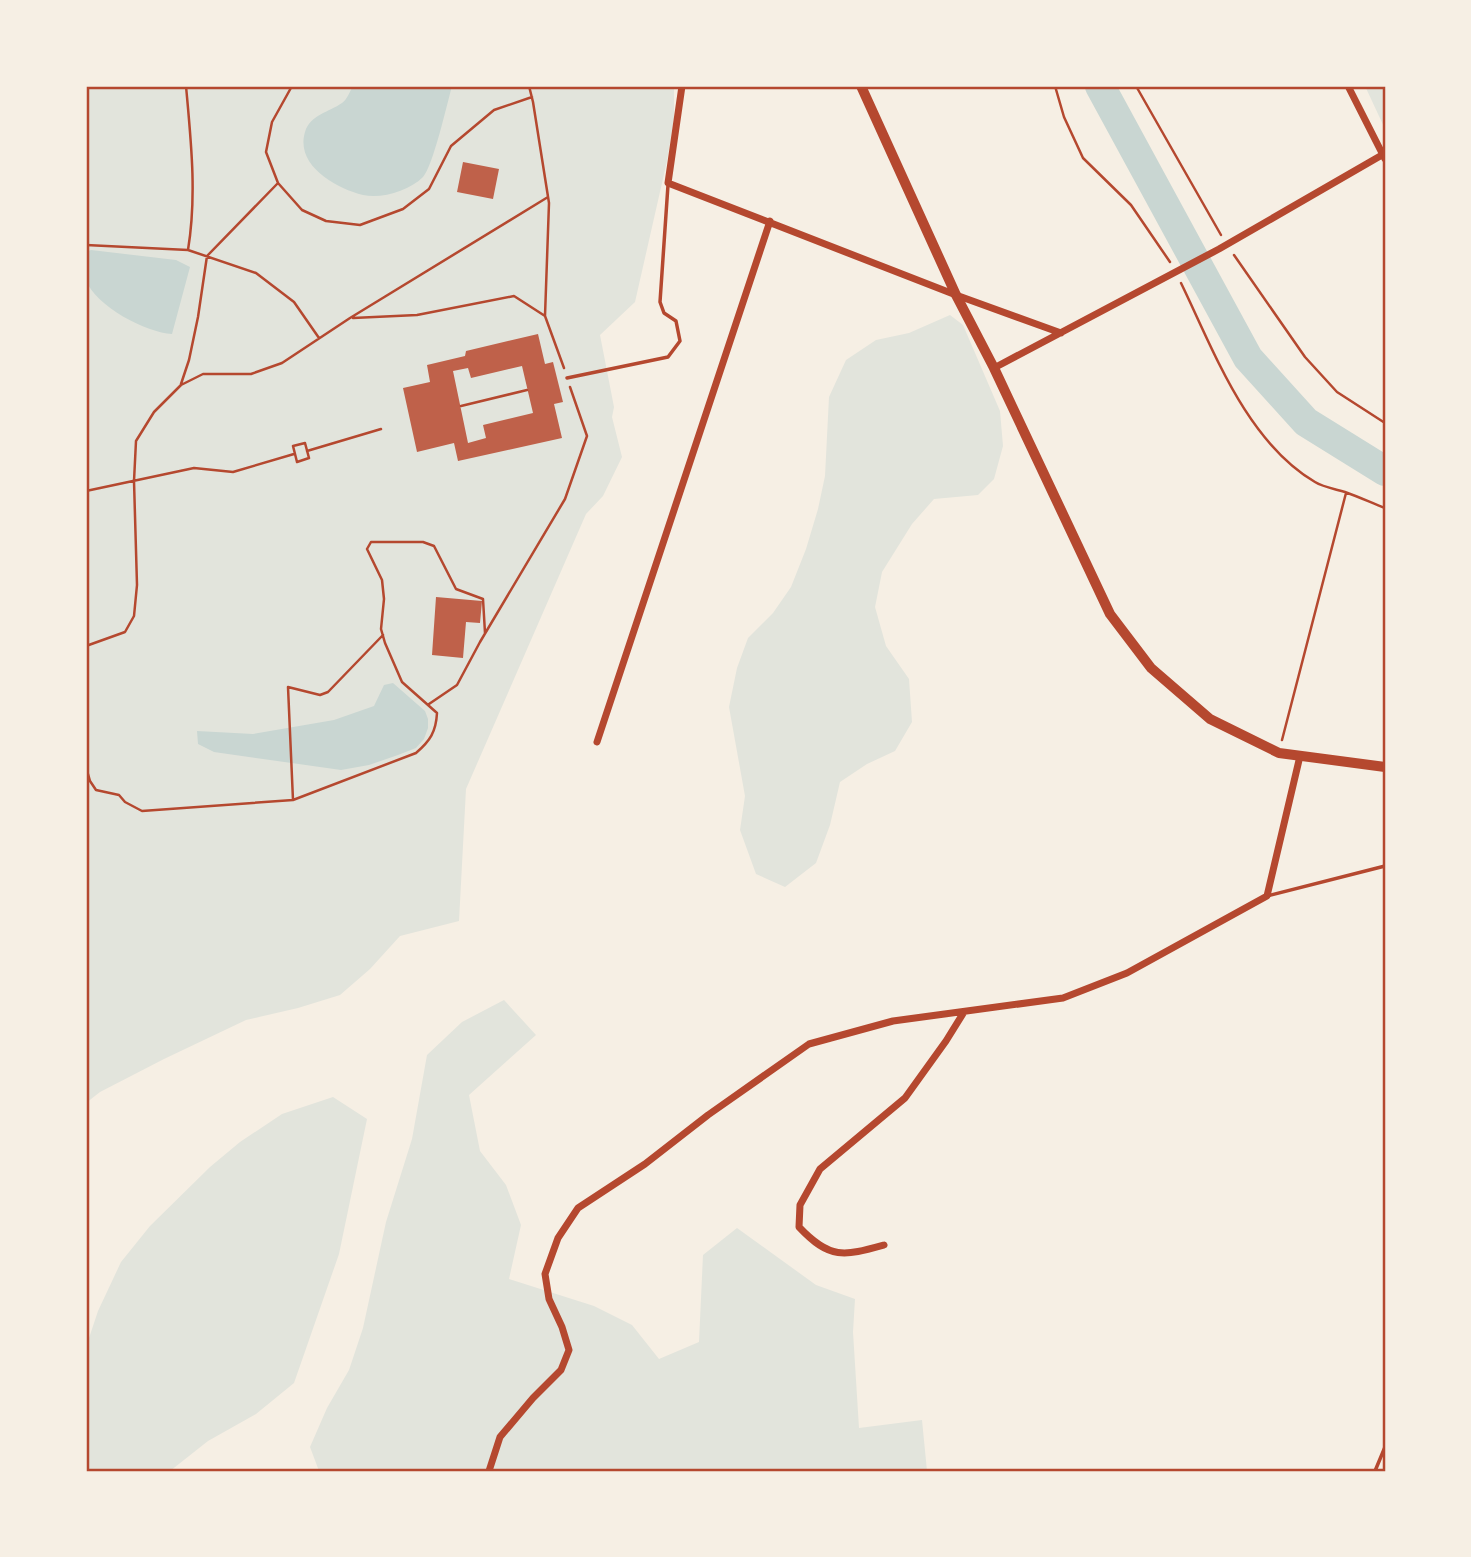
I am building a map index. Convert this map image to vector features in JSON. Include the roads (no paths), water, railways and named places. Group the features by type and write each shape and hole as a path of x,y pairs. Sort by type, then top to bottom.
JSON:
{"main road":[{"path":"861,86 956,295 994,368 1110,614 1135,649 1152,668 1210,719 1279,753 1385,767"}],"street":[{"path":"682,86 668,183 1061,333"},
{"path":"994,368 1384,157 1348,86"},
{"path":"597,742 770,221"},
{"path":"489,1471 500,1437 561,1370 569,1350 549,1299 545,1274 558,1238 578,1208 645,1164 708,1115 810,1044 893,1021 1063,998 1127,973 1268,896 1300,756"},
{"path":"884,1245 848,1255 816,1245 799,1227 800,1205 820,1169 905,1098 964,1012"}],"lane":[{"path":"567,378 668,357 680,341 676,321 664,313 660,302 668,183"},
{"path":"1268,896 1385,866"},
{"path":"1375,1471 1385,1447"}],"waterway":[{"path":"1100,86 1248,358 1306,422 1385,471"}]}
